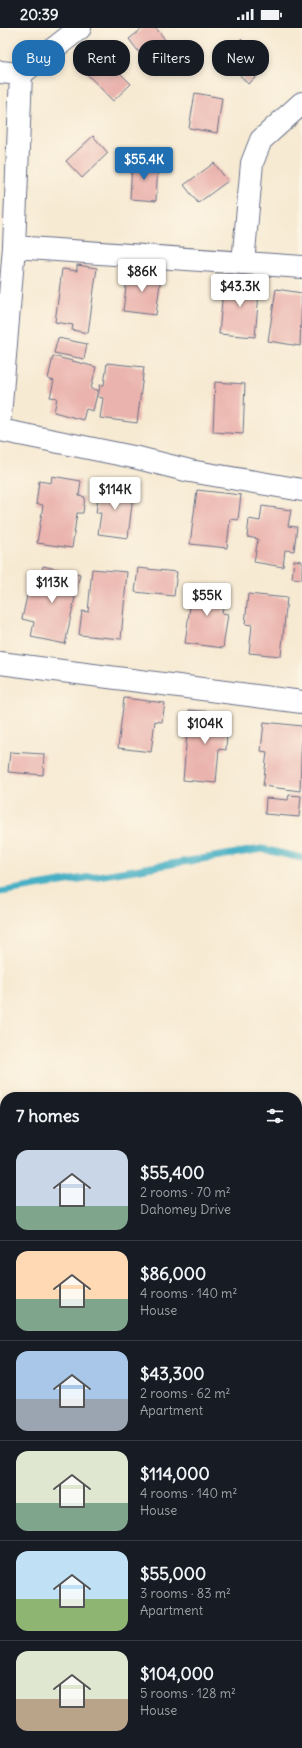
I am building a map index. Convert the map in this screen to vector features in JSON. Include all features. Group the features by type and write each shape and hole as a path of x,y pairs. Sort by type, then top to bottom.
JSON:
{"street":[{"path":"0,416 14,247 10,73 80,28"},
{"path":"243,263 252,164 261,140 302,103"},
{"path":"14,247 302,267"},
{"path":"0,430 138,458 190,471 302,490"},
{"path":"0,664 302,702"}],"building":[{"path":"143,28 156,28 165,40 138,40 138,51 129,39"},
{"path":"89,76 123,76 131,84 113,101"},
{"path":"241,76 258,76 248,84"},
{"path":"195,93 222,98 217,133 189,128"},
{"path":"93,136 108,153 82,178 66,161"},
{"path":"132,162 158,163 156,201 130,199"},
{"path":"214,163 228,181 198,203 184,185"},
{"path":"77,265 97,268 88,333 72,330 73,325 55,322 62,269 77,271"},
{"path":"128,271 161,275 156,315 123,311"},
{"path":"224,279 260,282 255,337 219,334"},
{"path":"276,289 302,293 300,346 268,341"},
{"path":"58,338 87,344 84,359 54,353"},
{"path":"53,356 96,367 91,389 98,390 93,411 86,409 83,420 54,412 57,398 50,397 54,381 48,379"},
{"path":"107,363 144,367 137,423 100,418 103,398 98,397 100,385 104,385"},
{"path":"215,382 245,384 243,434 213,432"},
{"path":"52,476 81,481 79,496 85,497 83,513 77,513 72,548 37,543 43,505 36,504 39,481 51,483"},
{"path":"104,484 134,487 128,538 98,534 101,513 96,513 98,498 102,498"},
{"path":"197,490 241,495 238,520 230,519 227,548 190,544"},
{"path":"262,506 291,510 288,526 297,527 294,551 285,550 283,567 254,562 258,539 247,537 249,519 260,521"},
{"path":"294,560 302,561 302,579 292,578"},
{"path":"43,566 80,574 65,644 31,637 34,622 22,619 30,582 39,584"},
{"path":"138,568 177,572 174,596 135,592"},
{"path":"92,569 127,572 121,639 79,635 82,611 88,612"},
{"path":"193,584 226,589 222,613 228,614 223,648 185,643"},
{"path":"248,594 287,598 281,656 249,653 252,625 245,624"},
{"path":"124,698 165,703 162,722 155,721 151,752 118,748"},
{"path":"189,710 228,713 226,750 219,749 216,783 183,780"},
{"path":"264,722 302,726 300,791 263,786 267,752 261,751"},
{"path":"10,752 44,754 43,775 8,772"},
{"path":"289,795 301,796 299,817 265,814 266,798 288,800"}],"waterway":[{"path":"0,892 262,849 302,858"}]}
